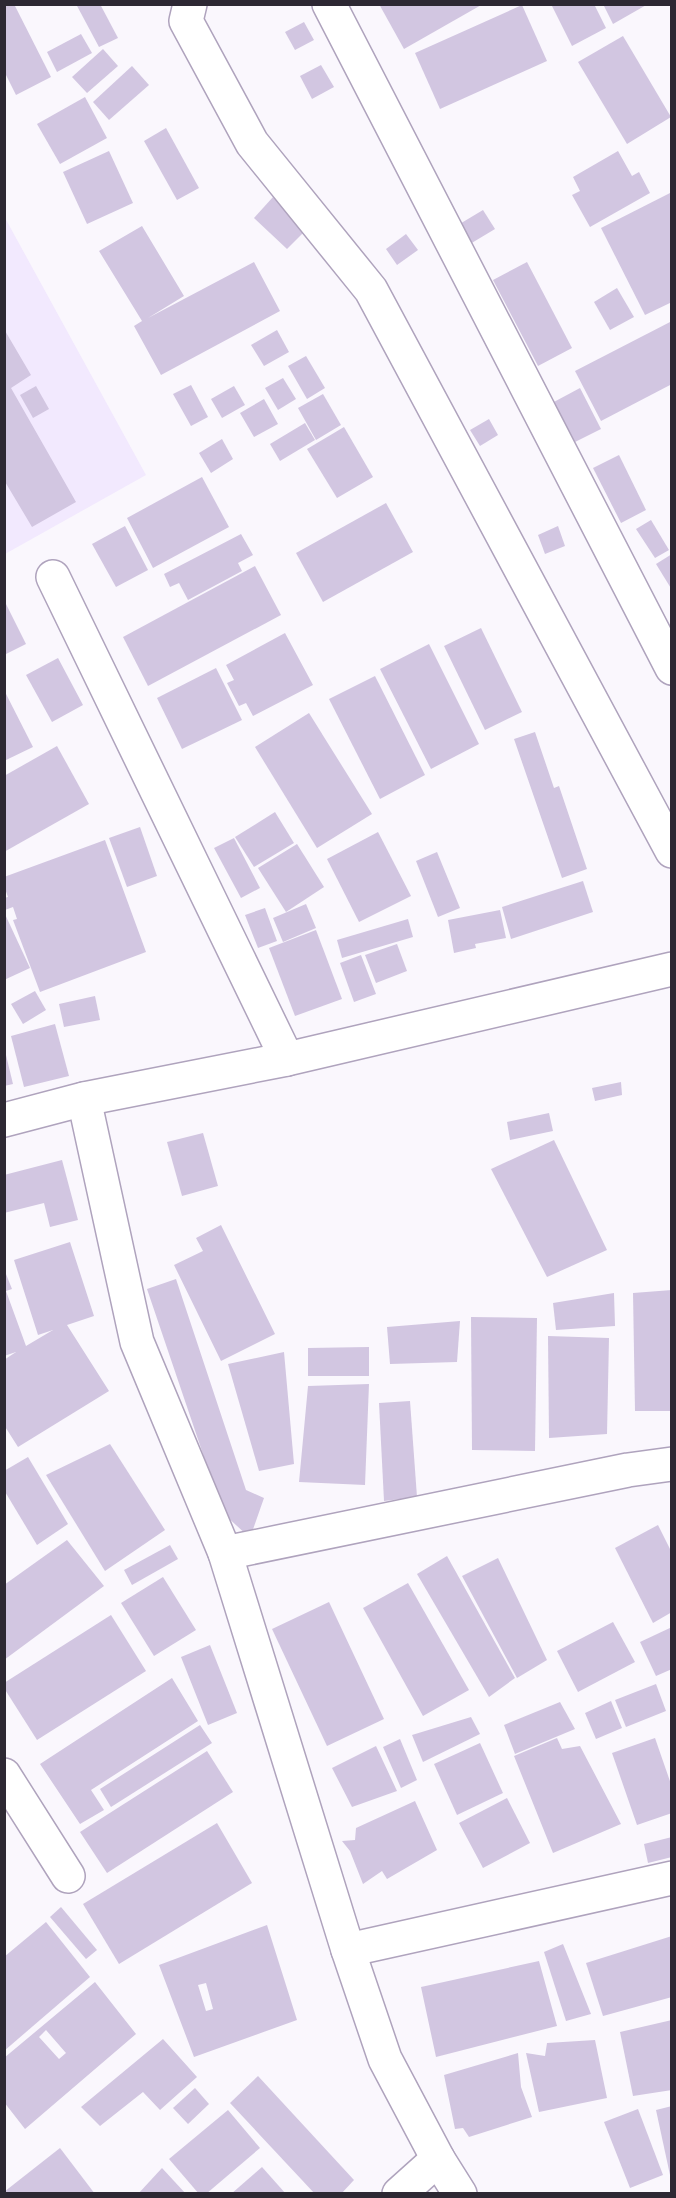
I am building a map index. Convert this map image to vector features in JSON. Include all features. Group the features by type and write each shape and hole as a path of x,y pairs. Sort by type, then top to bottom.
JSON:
{"street":[{"path":"190,4 186,21 252,143 371,290 672,851"},
{"path":"328,4 672,668"},
{"path":"52,577 287,1059"},
{"path":"4,1120 84,1099 287,1059 672,969"},
{"path":"84,1099 137,1342 225,1553 348,1950 385,2059 438,2159 459,2193"},
{"path":"225,1553 616,1472 672,1464"},
{"path":"4,1776 68,1876"},
{"path":"348,1950 672,1878"},
{"path":"399,2193 438,2159"}],"shaded area":[{"path":"4,216 146,475 5,554 4,554"}],"building":[{"path":"4,4 14,4 51,77 16,95 4,71"},
{"path":"76,4 100,4 118,38 99,47"},
{"path":"379,4 483,4 404,49"},
{"path":"551,4 594,4 606,28 572,46"},
{"path":"603,4 648,4 613,24"},
{"path":"522,5 547,61 440,109 415,53"},
{"path":"304,22 314,40 295,50 285,32"},
{"path":"81,34 92,53 57,72 47,52"},
{"path":"623,36 671,117 627,144 578,62"},
{"path":"103,49 118,66 87,93 72,77"},
{"path":"321,65 334,87 312,99 300,76"},
{"path":"132,66 149,85 109,120 93,102"},
{"path":"85,97 107,138 60,164 37,124"},
{"path":"166,128 199,188 177,200 144,141"},
{"path":"109,151 133,203 87,224 63,172"},
{"path":"618,151 632,176 639,172 650,193 590,227 572,195 580,191 573,177"},
{"path":"672,192 672,302 645,315 601,228"},
{"path":"273,197 307,229 287,249 254,218"},
{"path":"483,210 495,229 470,244 458,225"},
{"path":"142,226 184,296 148,318 254,262 280,311 161,375 134,326 142,321 99,251"},
{"path":"406,234 418,250 397,265 386,249"},
{"path":"527,262 572,348 538,366 493,280"},
{"path":"617,288 634,317 610,330 594,302"},
{"path":"672,321 672,384 601,421 575,371"},
{"path":"4,329 31,375 11,388 76,502 32,527 4,480"},
{"path":"277,330 289,352 264,366 251,345"},
{"path":"306,356 325,388 307,399 288,366"},
{"path":"283,378 296,399 278,410 265,388"},
{"path":"191,385 208,417 191,426 173,394"},
{"path":"36,386 49,409 33,418 20,395"},
{"path":"234,386 245,405 222,418 211,399"},
{"path":"580,388 601,429 573,443 552,403"},
{"path":"323,394 341,425 316,440 298,408"},
{"path":"264,399 278,424 254,437 240,413"},
{"path":"489,419 498,435 480,446 470,430"},
{"path":"305,423 315,440 280,461 270,444"},
{"path":"344,427 373,477 337,498 307,449"},
{"path":"222,439 233,459 211,473 199,453"},
{"path":"619,455 646,510 621,523 593,468"},
{"path":"202,477 229,527 153,568 127,518"},
{"path":"386,503 413,552 323,602 296,553"},
{"path":"651,520 669,550 655,558 636,529"},
{"path":"125,526 148,570 116,587 92,544"},
{"path":"558,526 565,546 545,554 538,535"},
{"path":"241,534 253,555 238,563 242,571 188,600 179,583 170,587 164,574"},
{"path":"672,554 672,590 656,564"},
{"path":"255,566 281,615 148,686 123,637"},
{"path":"4,600 26,644 4,655"},
{"path":"481,628 522,712 485,730 444,646"},
{"path":"285,633 313,685 253,716 246,703 239,706 227,683 234,680 226,665"},
{"path":"429,644 479,744 431,769 380,669"},
{"path":"58,658 83,705 52,722 26,675"},
{"path":"216,668 242,720 182,749 157,698"},
{"path":"375,676 425,775 380,799 329,699"},
{"path":"4,690 33,747 4,761"},
{"path":"309,713 372,814 317,848 255,747"},
{"path":"535,732 554,788 559,786 587,869 562,878 514,739"},
{"path":"57,746 89,804 4,852 4,776"},
{"path":"275,812 294,843 254,867 235,837"},
{"path":"140,827 157,876 127,887 109,838"},
{"path":"378,832 411,896 359,922 327,859"},
{"path":"234,838 260,888 241,898 214,848"},
{"path":"105,840 146,952 40,992 13,920 17,919 13,907 5,910 4,908 4,898 8,897 4,877"},
{"path":"297,844 324,887 286,912 258,868"},
{"path":"437,852 460,908 438,917 416,861"},
{"path":"583,881 593,912 511,939 502,907"},
{"path":"306,904 316,928 283,942 273,918"},
{"path":"265,908 277,941 258,948 245,915"},
{"path":"500,910 506,938 475,944 476,948 454,953 448,920"},
{"path":"4,912 30,968 4,980"},
{"path":"408,919 413,937 342,958 337,940"},
{"path":"316,930 342,999 295,1016 269,948"},
{"path":"397,944 407,971 376,983 365,955"},
{"path":"361,955 376,994 354,1002 340,963"},
{"path":"35,991 46,1010 23,1024 11,1004"},
{"path":"95,996 100,1020 64,1027 59,1004"},
{"path":"55,1024 69,1076 24,1087 11,1036"},
{"path":"6,1055 13,1084 4,1086 4,1056"},
{"path":"621,1082 622,1095 595,1101 592,1088"},
{"path":"549,1113 553,1131 510,1140 507,1122"},
{"path":"203,1133 218,1186 182,1196 167,1142"},
{"path":"554,1140 607,1250 547,1277 491,1169"},
{"path":"62,1160 78,1220 50,1227 44,1203 4,1213 4,1175"},
{"path":"221,1225 275,1334 221,1361 174,1265 203,1251 196,1238"},
{"path":"70,1242 94,1316 67,1325 109,1391 18,1447 4,1425 4,1360 16,1352 4,1356 4,1269 12,1289 6,1291 26,1346 53,1330 38,1335 14,1260"},
{"path":"176,1279 246,1490 264,1498 250,1538 223,1513 147,1289"},
{"path":"672,1290 672,1411 635,1411 633,1293"},
{"path":"614,1293 615,1326 556,1330 553,1303"},
{"path":"471,1317 537,1318 535,1451 472,1450"},
{"path":"460,1321 457,1362 390,1364 387,1327"},
{"path":"548,1336 609,1338 607,1434 549,1438"},
{"path":"369,1347 369,1376 308,1376 308,1348"},
{"path":"284,1352 294,1464 259,1471 228,1364"},
{"path":"369,1384 365,1485 299,1482 308,1386"},
{"path":"410,1401 417,1497 384,1501 379,1403"},
{"path":"110,1444 165,1530 105,1571 46,1475"},
{"path":"28,1457 68,1524 37,1545 4,1490 4,1471"},
{"path":"658,1525 672,1553 672,1612 653,1623 615,1548"},
{"path":"67,1540 104,1586 4,1660 4,1585"},
{"path":"170,1545 178,1559 132,1585 124,1570"},
{"path":"447,1556 515,1678 489,1697 417,1574"},
{"path":"498,1558 547,1660 517,1678 462,1576"},
{"path":"163,1577 196,1630 154,1656 121,1603"},
{"path":"408,1583 469,1690 423,1716 363,1608"},
{"path":"329,1602 384,1719 327,1746 272,1629"},
{"path":"111,1615 146,1671 37,1740 4,1688 4,1683"},
{"path":"613,1622 635,1662 578,1692 557,1651"},
{"path":"672,1627 672,1669 656,1676 640,1642"},
{"path":"210,1645 237,1713 208,1725 181,1657"},
{"path":"172,1678 198,1721 91,1790 104,1810 80,1824 40,1764"},
{"path":"656,1684 666,1711 626,1727 615,1700"},
{"path":"611,1701 622,1728 596,1739 585,1713"},
{"path":"560,1702 575,1729 515,1754 504,1725"},
{"path":"471,1717 480,1734 423,1762 412,1735"},
{"path":"200,1725 212,1743 111,1807 100,1789"},
{"path":"557,1738 562,1749 580,1746 621,1824 553,1853 514,1756"},
{"path":"655,1738 672,1787 672,1813 637,1825 612,1753"},
{"path":"400,1739 417,1780 401,1788 383,1747"},
{"path":"480,1743 503,1793 457,1815 434,1764"},
{"path":"376,1746 397,1791 352,1807 332,1768"},
{"path":"207,1751 233,1792 107,1873 80,1832"},
{"path":"507,1798 530,1843 483,1868 459,1823"},
{"path":"415,1801 437,1850 387,1879 382,1871 363,1884 350,1851 342,1841 355,1840 356,1828"},
{"path":"217,1823 252,1883 119,1964 83,1904"},
{"path":"672,1837 672,1857 648,1863 644,1844"},
{"path":"61,1907 97,1950 86,1959 50,1917"},
{"path":"46,1922 90,1977 4,2051 4,1957"},
{"path":"267,1925 297,2020 194,2057 159,1965","holes":["206,1983 213,2009 206,2011 198,1985"]},
{"path":"672,1936 672,1997 603,2016 586,1963"},
{"path":"563,1944 591,2014 566,2021 544,1952"},
{"path":"539,1961 557,2026 436,2057 421,1987"},
{"path":"95,1982 136,2034 25,2129 4,2102 4,2058","holes":["46,2030 66,2053 59,2059 39,2037"]},
{"path":"672,2020 672,2090 633,2096 620,2032"},
{"path":"163,2039 197,2077 160,2110 143,2092 100,2126 81,2107"},
{"path":"595,2040 607,2098 539,2112 526,2053 545,2056 547,2043"},
{"path":"518,2053 521,2087 532,2117 469,2137 463,2128 455,2129 444,2075"},
{"path":"258,2076 354,2180 341,2194 315,2194 230,2103"},
{"path":"195,2088 209,2104 188,2124 173,2108"},
{"path":"672,2106 672,2175 670,2175 656,2110"},
{"path":"638,2109 663,2175 630,2188 604,2122"},
{"path":"228,2110 260,2148 206,2194 199,2194 169,2159"},
{"path":"60,2148 95,2194 4,2194 4,2192"},
{"path":"262,2167 286,2194 231,2194"},
{"path":"162,2168 186,2194 138,2194"}]}
